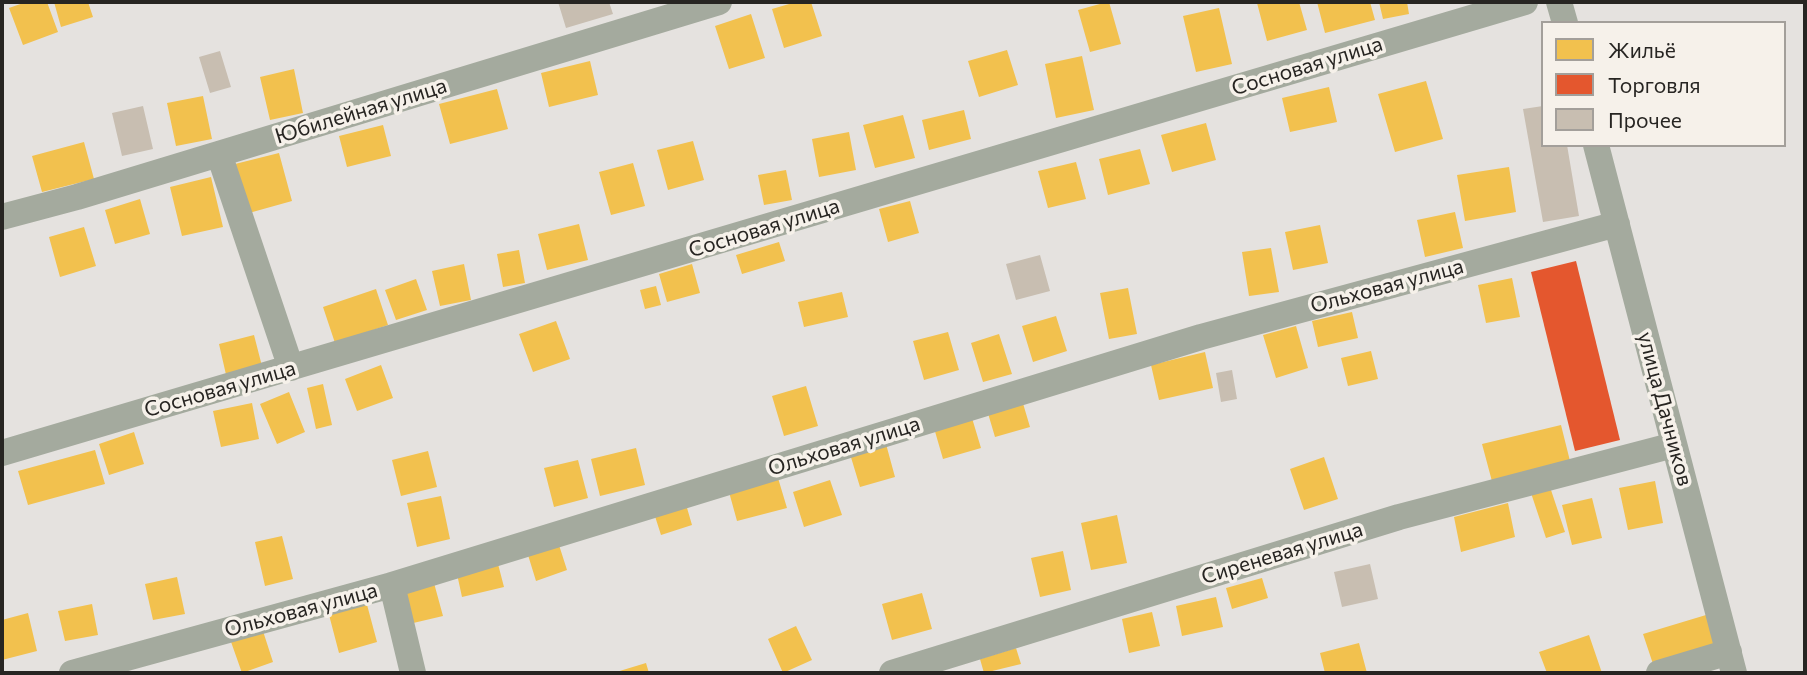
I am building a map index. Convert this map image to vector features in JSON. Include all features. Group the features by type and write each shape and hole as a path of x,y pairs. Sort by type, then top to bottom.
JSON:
{"street":[{"name":"Юбилейная улица","path":"2,217 77,197 719,2"},
{"name":"Сосновая улица","path":"2,453 1525,2"},
{"path":"1559,2 1564,21"},
{"name":"улица Дачников","path":"1597,147 1731,663"},
{"path":"219,154 291,368"},
{"name":"Ольховая улица","path":"72,673 393,585 1201,337 1617,224"},
{"name":"Сиреневая улица","path":"892,673 1399,517 1674,445"},
{"path":"393,585 413,673"},
{"path":"1659,673 1731,663"}],"building: Жильё":[{"path":"26,2 47,2 58,32 23,45 9,8"},
{"path":"54,2 88,2 93,17 61,27"},
{"path":"796,2 811,2 822,36 784,48 772,9"},
{"path":"1109,2 1121,44 1090,52 1078,10"},
{"path":"1299,2 1307,30 1267,41 1257,3"},
{"path":"1317,2 1370,2 1375,20 1325,33"},
{"path":"1379,2 1407,2 1409,14 1383,19"},
{"path":"1219,8 1232,64 1196,72 1183,16"},
{"path":"751,14 765,58 729,69 715,26"},
{"path":"1007,50 1018,85 979,97 968,61"},
{"path":"1082,56 1094,110 1056,118 1045,64"},
{"path":"590,61 598,95 549,107 541,73"},
{"path":"294,69 303,113 270,120 260,77"},
{"path":"1426,81 1443,139 1395,152 1378,94"},
{"path":"1329,87 1337,122 1290,132 1282,98"},
{"path":"497,89 508,129 450,144 439,104"},
{"path":"203,96 212,139 176,146 167,103"},
{"path":"964,110 971,139 929,150 922,120"},
{"path":"903,115 915,158 875,168 863,125"},
{"path":"1206,123 1216,160 1172,172 1161,135"},
{"path":"383,125 391,156 347,167 339,136"},
{"path":"849,132 856,170 819,177 812,139"},
{"path":"693,141 704,180 668,190 657,150"},
{"path":"84,142 94,179 42,192 32,156"},
{"path":"1140,149 1150,184 1108,195 1099,159"},
{"path":"279,153 292,201 249,213 235,164"},
{"path":"1076,162 1086,199 1048,208 1038,171"},
{"path":"633,163 645,206 611,215 599,172"},
{"path":"1509,167 1516,212 1465,221 1457,175"},
{"path":"786,170 792,200 764,205 758,175"},
{"path":"211,177 223,227 182,236 170,187"},
{"path":"140,199 150,234 115,244 105,210"},
{"path":"910,201 919,233 888,242 879,209"},
{"path":"1455,212 1463,248 1425,257 1417,220"},
{"path":"579,224 588,260 547,270 538,234"},
{"path":"1320,225 1328,263 1293,270 1285,232"},
{"path":"84,227 96,266 60,277 49,237"},
{"path":"779,242 785,261 742,274 736,255"},
{"path":"1271,248 1279,292 1249,296 1242,252"},
{"path":"519,250 525,283 503,287 497,254"},
{"path":"464,264 471,300 440,306 432,271"},
{"path":"692,264 700,293 667,302 659,274"},
{"path":"1512,278 1520,317 1486,323 1478,285"},
{"path":"416,279 427,310 396,320 385,290"},
{"path":"656,286 661,305 645,309 640,290"},
{"path":"1128,288 1137,334 1109,339 1100,293"},
{"path":"376,289 388,325 335,343 323,307"},
{"path":"842,292 848,317 804,327 798,302"},
{"path":"1352,312 1358,338 1318,347 1312,321"},
{"path":"1056,316 1067,351 1033,362 1022,326"},
{"path":"556,321 570,359 533,372 519,334"},
{"path":"1296,326 1308,368 1276,378 1263,335"},
{"path":"948,332 959,370 924,380 913,341"},
{"path":"999,334 1012,374 983,382 971,343"},
{"path":"254,335 263,370 227,379 219,344"},
{"path":"1371,351 1378,379 1348,386 1341,358"},
{"path":"1205,352 1213,388 1159,400 1151,365"},
{"path":"381,365 393,398 357,411 345,379"},
{"path":"323,384 332,425 316,429 307,388"},
{"path":"806,386 818,426 784,436 772,396"},
{"path":"289,392 305,432 277,444 260,404"},
{"path":"1022,400 1030,427 995,437 987,410"},
{"path":"252,403 259,439 221,447 213,411"},
{"path":"972,418 981,448 943,459 934,428"},
{"path":"1561,425 1571,465 1493,485 1482,444"},
{"path":"134,432 144,464 109,475 99,444"},
{"path":"886,444 895,477 860,487 850,454"},
{"path":"636,448 645,485 600,496 591,459"},
{"path":"95,450 105,484 28,505 18,471"},
{"path":"428,451 437,487 401,496 392,460"},
{"path":"1324,457 1338,499 1304,510 1290,469"},
{"path":"578,460 588,498 554,507 544,468"},
{"path":"778,478 787,508 737,521 729,492"},
{"path":"830,480 842,515 804,527 793,492"},
{"path":"1655,481 1663,523 1628,530 1619,488"},
{"path":"1550,487 1565,532 1546,538 1531,493"},
{"path":"441,496 450,539 417,547 407,503"},
{"path":"1592,498 1602,538 1572,545 1562,505"},
{"path":"685,501 692,525 661,535 653,510"},
{"path":"1508,503 1515,537 1461,552 1454,517"},
{"path":"1117,515 1127,563 1091,570 1081,523"},
{"path":"282,536 293,579 265,586 255,542"},
{"path":"559,545 567,570 536,581 528,555"},
{"path":"1063,551 1071,590 1040,597 1031,558"},
{"path":"498,564 504,587 462,597 457,574"},
{"path":"177,577 185,614 153,620 145,584"},
{"path":"1262,578 1268,598 1232,609 1226,588"},
{"path":"434,583 443,616 409,624 401,591"},
{"path":"922,593 932,629 892,640 882,604"},
{"path":"1216,597 1223,627 1182,636 1176,606"},
{"path":"366,601 377,642 339,653 328,611"},
{"path":"92,604 98,635 65,641 58,611"},
{"path":"1152,612 1160,646 1129,653 1122,619"},
{"path":"28,613 37,651 2,660 2,620"},
{"path":"1706,615 1716,648 1654,667 1643,634"},
{"path":"796,626 812,660 783,673 768,639"},
{"path":"262,628 273,662 242,673 230,639"},
{"path":"1589,635 1602,673 1547,673 1539,652"},
{"path":"1359,643 1367,673 1325,673 1320,653"},
{"path":"1016,648 1021,664 984,673 980,659"},
{"path":"646,663 649,673 613,673"}],"building: Торговля":[{"path":"1576,261 1620,440 1575,451 1531,272"}],"building: Прочее":[{"path":"558,2 609,2 613,14 566,28"},
{"path":"220,51 231,87 210,93 199,57"},
{"path":"143,106 153,149 122,156 112,113"},
{"path":"1541,106 1541,147 1567,147 1579,216 1543,222 1523,109"},
{"path":"1040,255 1050,291 1016,300 1006,264"},
{"path":"1232,370 1237,399 1221,402 1216,373"},
{"path":"1370,564 1378,599 1342,607 1334,572"}]}
